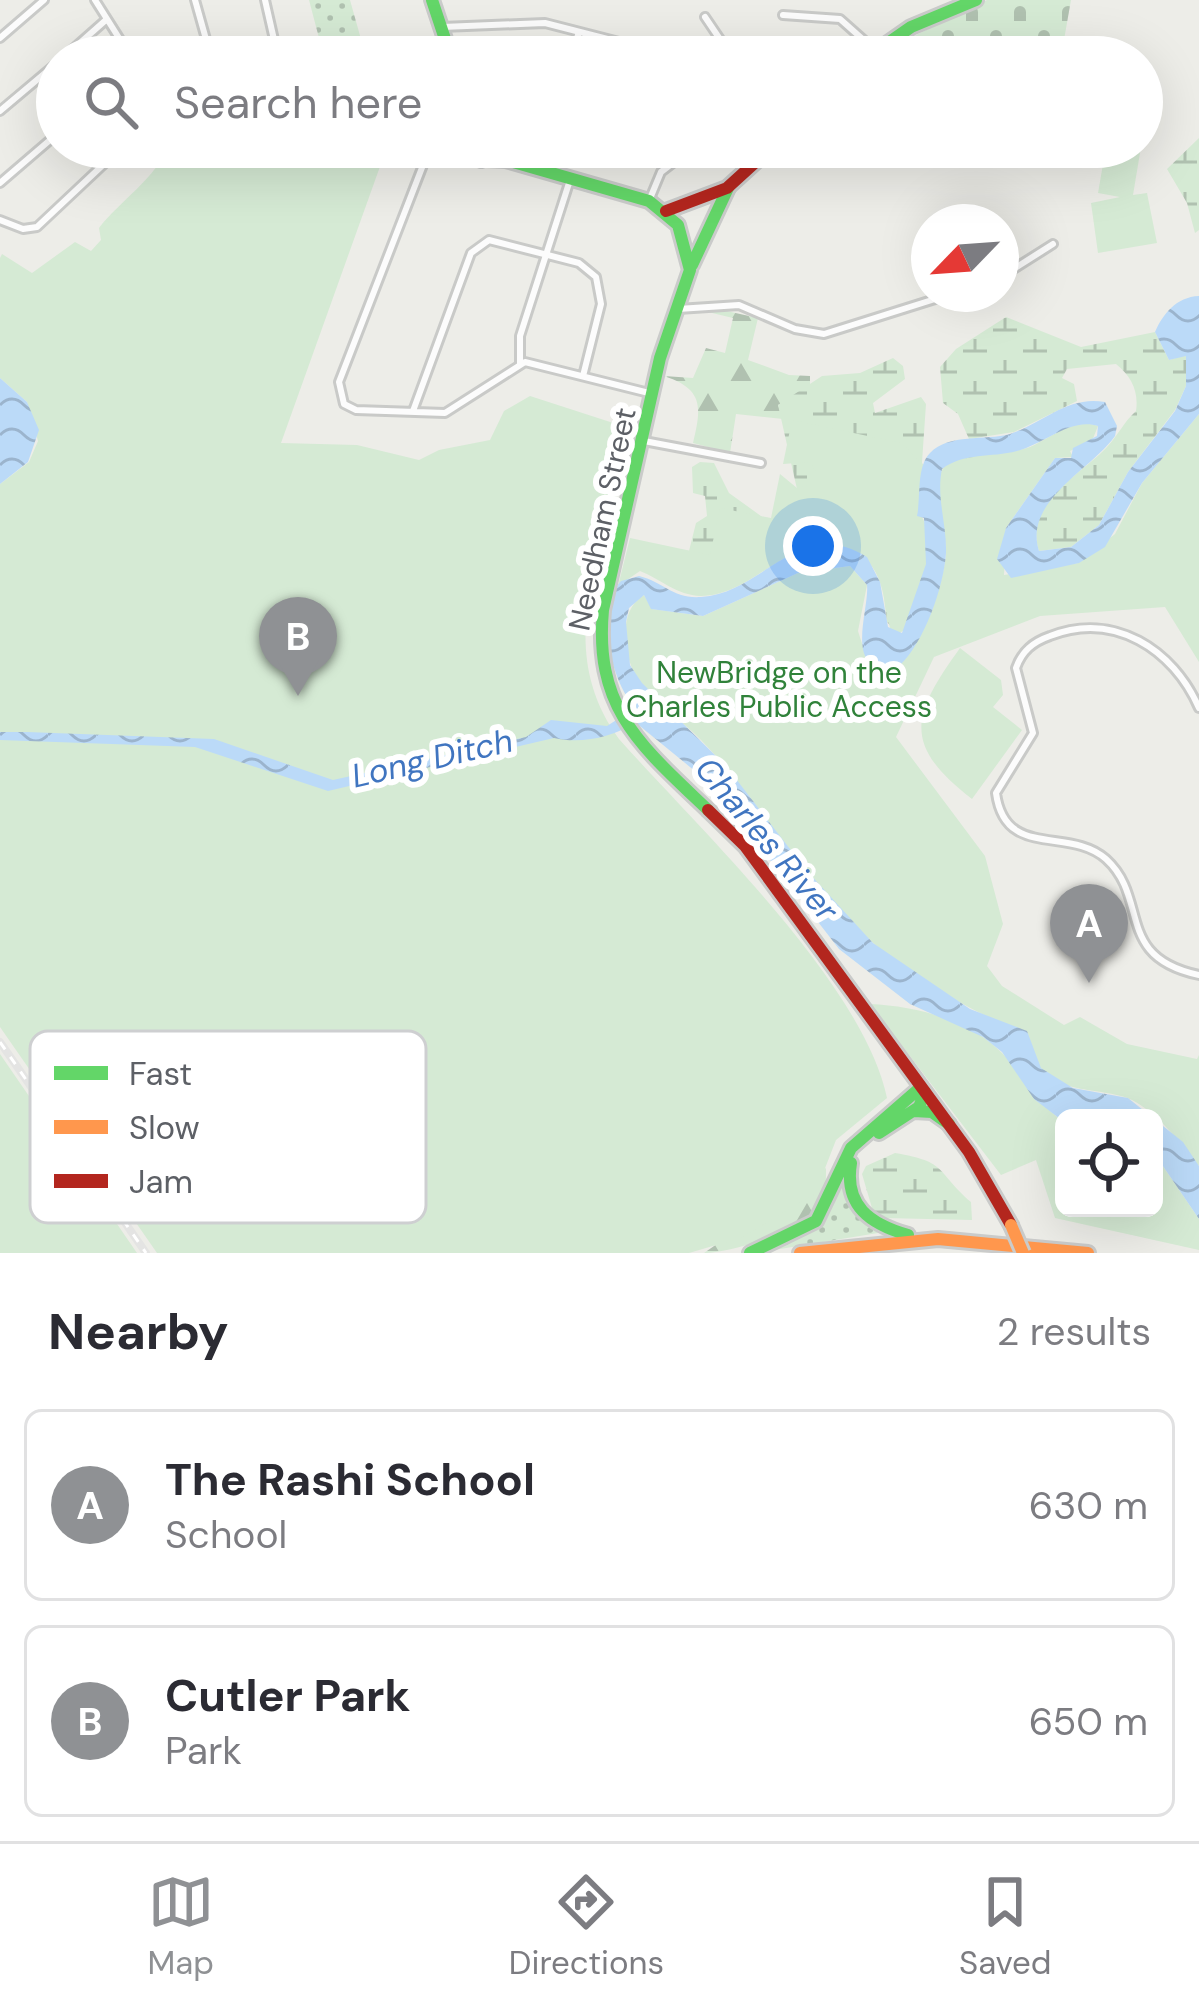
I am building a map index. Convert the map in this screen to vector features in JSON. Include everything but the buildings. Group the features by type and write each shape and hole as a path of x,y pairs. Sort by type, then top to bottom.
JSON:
{"main road":[{"path":"432,0 445,36"},
{"path":"897,36 976,0"},
{"path":"531,168 649,201 665,211 685,238 690,270"},
{"path":"665,211 730,186 749,168"},
{"name":"Needham Street","path":"730,186 690,270 653,394 599,632 603,677 630,734 731,829 949,1124 1023,1253"},
{"path":"649,201 693,199"},
{"path":"911,1113 923,1090"},
{"path":"750,1253 816,1221 851,1148 923,1090"},
{"path":"929,1240 874,1224 856,1208 848,1188 857,1151 911,1113 928,1110 949,1124"},
{"path":"800,1253 929,1240 1017,1243 1088,1253"}],"street":[{"path":"0,38 44,0"},
{"path":"94,0 117,36"},
{"path":"195,0 205,36"},
{"path":"265,0 273,36"},
{"path":"784,15 839,19 855,36"},
{"path":"705,17 718,36"},
{"path":"87,36 106,19"},
{"path":"442,28 538,23 595,36"},
{"path":"578,36 579,32"},
{"path":"0,111 36,81"},
{"path":"0,183 36,152"},
{"path":"0,220 23,229 37,227 100,168"},
{"path":"424,168 338,388 342,401 352,409 441,414 457,409 520,363 653,394"},
{"path":"649,201 665,168"},
{"path":"520,363 520,336 550,255 570,180"},
{"path":"412,412 475,247 497,241 583,265 600,284 601,304 583,376"},
{"path":"1019,266 1053,244"},
{"path":"678,309 739,305 795,329 824,334 911,307"},
{"path":"644,441 761,463"},
{"path":"1199,708 1173,667 1136,638 1092,627 1043,638 1024,652 1016,668 1034,719 1032,737 996,793 1005,820 1025,837 1080,845 1104,857 1120,876 1135,926 1158,961 1199,976"}],"green space":[{"path":"309,0 350,0 360,36 318,36"},
{"path":"987,0 1071,0 1065,36 914,36"},
{"path":"1199,138 1199,230 1195,233 1187,203 1167,169"},
{"path":"155,168 379,168 281,443 357,445 419,460 439,450 490,440 504,411 530,396 638,431 591,586 588,664 598,702 619,739 774,909 846,1006 872,1053 887,1098 836,1140 815,1194 740,1238 689,1253 157,1253 136,1223 426,1223 426,1031 30,1031 30,1070 0,1027 0,484 29,462 38,441 27,402 0,378 0,258 2,254 32,273 75,242 91,251 101,240 99,228"},
{"path":"1102,168 1138,168 1133,195 1147,193 1157,243 1098,253 1091,203 1120,197 1098,193"},
{"path":"722,310 758,318 748,360 789,375 810,376 810,389 778,405 783,419 736,414 730,453 693,443 698,409 693,393 664,376 693,378 706,348 725,353 733,318 708,312"},
{"path":"1006,317 1081,347 1155,332 1169,360 1186,355 1186,386 1175,410 1128,472 1099,525 1071,547 1039,551 1039,518 1057,491 1107,447 1136,411 1135,391 1116,364 1067,369 1062,378 1074,384 1077,401 1014,432 969,439 958,414 943,403 940,367 956,349"},
{"path":"893,358 903,366 905,379 873,403 875,413 921,397 926,404 912,608 899,634 887,622 883,590 888,573 799,498 778,405 822,376 860,373"},
{"name":"NewBridge on the Charles Public Access","path":"1199,414 1199,662 1165,607 1040,616 934,657 896,737 985,856 1003,924 987,966 1002,986 1064,1025 1080,1017 1127,1044 1197,1059 1199,1055 1199,1166 1163,1124 1163,1109 1146,1109 1121,1096 1055,1080 1037,1063 1028,1036 947,995 872,942 826,895 701,740 645,689 632,668 625,638 627,617 644,595 652,609 703,616 798,573 850,566 867,585 858,631 865,653 894,667 913,648 941,581 946,552 938,488 949,463 970,455 1030,447 1072,426 1098,426 1092,441 1070,451 1073,457 1055,458 1006,528 1004,575 1078,563 1115,534 1142,483"},
{"path":"792,420 901,443 924,465 915,503 930,533 929,556 906,629 898,634 890,628 873,568 841,547 804,549 720,593 684,593 640,571 618,586 630,538 710,555 720,508 771,518 780,474 797,488 812,484 816,472 810,462 783,464"},
{"path":"714,463 729,493 768,521 717,566 673,549 689,551 696,523 707,516 705,496 693,493 692,467"},
{"path":"960,648 1001,680 1003,695 993,707 1022,730 972,799 933,762 921,728 932,692"},
{"path":"870,1004 923,1011 957,1023 1010,1061 1055,1114 1055,1217 1163,1217 1163,1166 1199,1219 1199,1250 1055,1218 1036,1160 1001,1175"},
{"path":"0,1054 30,1098 30,1223 116,1223 137,1253 0,1253"},
{"path":"895,1153 940,1169 971,1202 972,1220 883,1218 872,1208 862,1174 866,1166"},
{"path":"826,1168 821,1202 811,1215 748,1245 704,1253"},
{"path":"844,1171 878,1233 774,1250 773,1248"}],"water":[{"path":"1199,296 1199,414 1142,483 1105,547 1079,563 1011,578 997,559 1006,528 1055,458 1071,458 1073,448 1097,436 1098,426 1078,425 1027,448 969,458 942,469 946,553 941,581 925,629 900,665 881,667 864,653 867,585 850,566 798,573 703,616 651,609 644,595 629,608 626,622 630,665 642,683 726,766 807,871 873,943 970,1009 1027,1031 1041,1068 1073,1088 1128,1098 1142,1109 1055,1109 1055,1115 1034,1099 1002,1052 983,1037 910,1004 839,949 712,785 635,722 596,738 554,738 328,791 195,747 0,740 0,732 214,739 333,780 526,737 551,720 607,726 635,708 619,681 609,646 608,610 621,581 639,576 683,595 701,597 744,583 801,550 821,545 843,546 867,557 880,582 888,627 902,633 926,564 924,518 917,516 921,474 930,453 957,440 1010,434 1079,402 1105,402 1117,426 1115,436 1050,502 1037,533 1039,551 1071,547 1099,525 1128,472 1175,411 1186,386 1186,356 1169,360 1155,332 1171,308"},
{"path":"0,378 27,402 39,430 28,462 0,484"},
{"path":"1163,1126 1183,1142 1199,1166 1199,1219 1163,1166"}],"railway":[{"path":"0,1042 30,1085"},
{"path":"125,1223 146,1253"}],"traffic: fast":[{"path":"432,0 444,36"},
{"path":"898,36 976,0"},
{"path":"534,168 649,201 678,225 690,270 660,358 603,610 602,644 606,674 627,723 662,766 708,810"},
{"path":"692,265 728,188"},
{"path":"750,1253 816,1221 851,1148 921,1087"},
{"path":"879,1133 919,1107 925,1092"},
{"path":"914,1111 932,1112 949,1124"},
{"path":"851,1163 852,1191 863,1211 908,1235"}],"traffic: slow":[{"path":"1011,1225 1023,1253"},
{"path":"800,1253 938,1239 1088,1253"}],"traffic: jam":[{"path":"666,211 727,188 749,168"},
{"path":"708,810 745,846 969,1152 1011,1225"}],"place":[{"name":"Cutler Park","path":"298,696"},
{"name":"The Rashi School","path":"1089,983"}],"water label":[{"name":"Long Ditch","path":"432,758"},
{"name":"Charles River","path":"767,839"}]}
